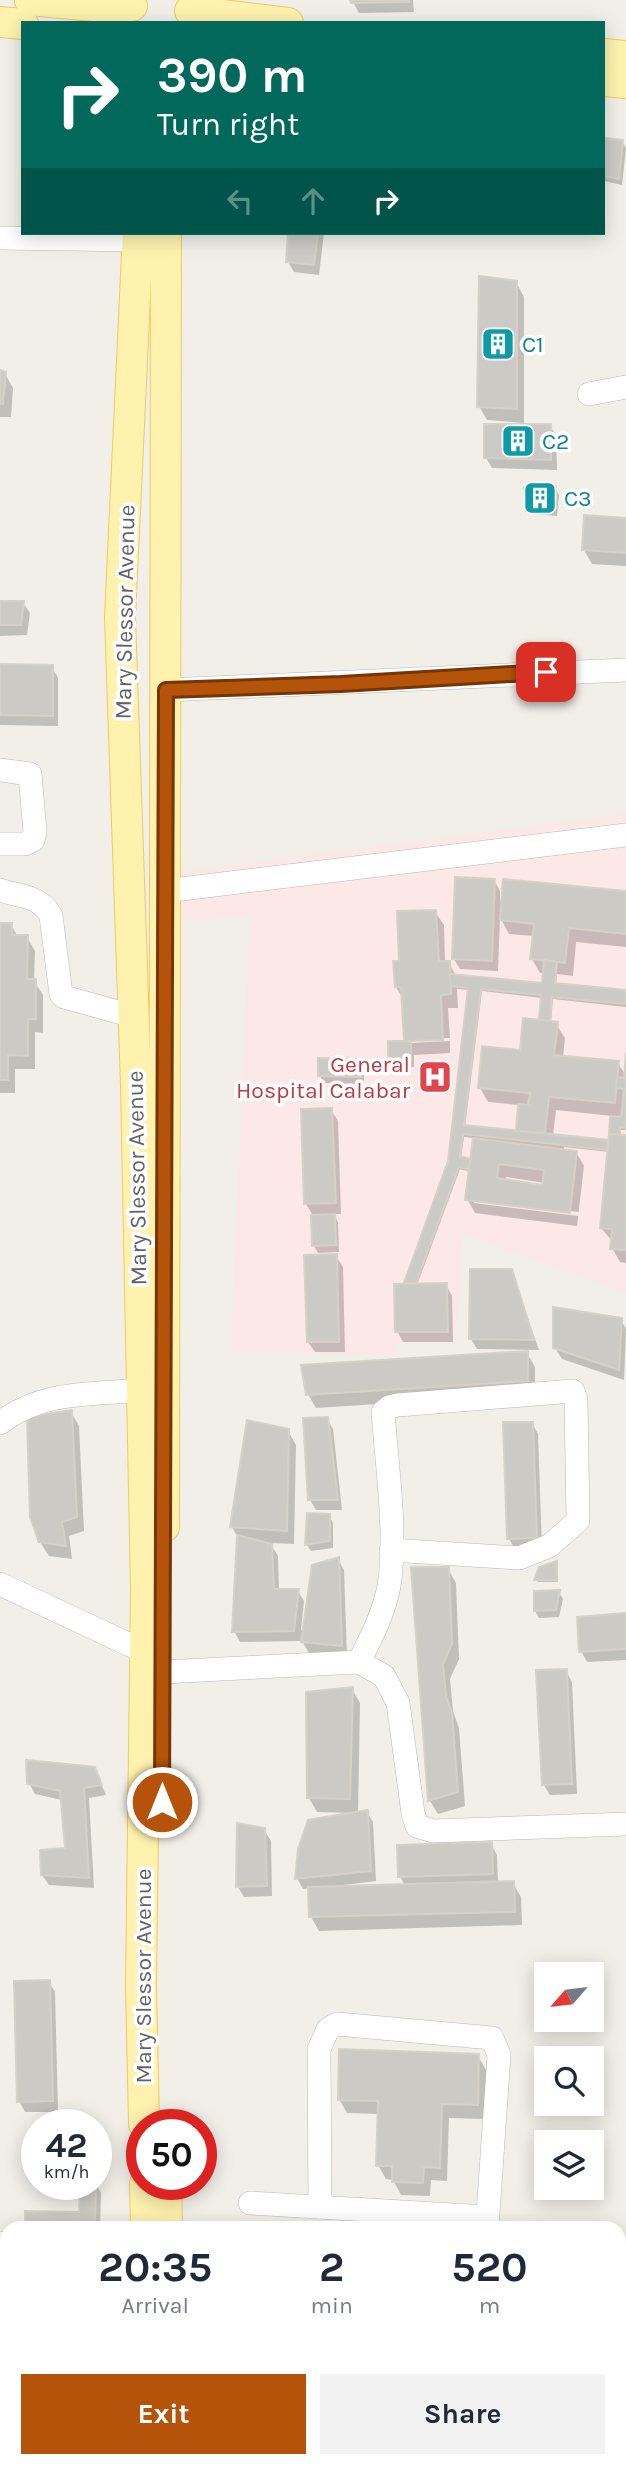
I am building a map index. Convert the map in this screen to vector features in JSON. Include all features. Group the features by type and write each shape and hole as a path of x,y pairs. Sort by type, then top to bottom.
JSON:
{"main road":[{"path":"30,0 132,9"},
{"path":"187,7 275,21"},
{"path":"0,22 21,24"},
{"path":"605,54 626,56"},
{"path":"605,81 626,83"},
{"name":"Mary Slessor Avenue","path":"144,2109 141,1971 154,1662 166,690 148,235"},
{"name":"Mary Slessor Avenue","path":"148,235 120,617 142,1390 154,1662 164,2109"},
{"path":"145,2200 146,2221"},
{"path":"166,2200 167,2221"}],"street":[{"path":"0,237 148,235"},
{"path":"589,394 626,387"},
{"path":"166,690 626,670"},
{"path":"0,770 30,774 35,832 33,840 25,844 0,844"},
{"path":"165,891 626,835"},
{"path":"0,890 41,901 47,908 51,916 61,994 64,997 133,1016"},
{"path":"0,1423 23,1406 46,1398 142,1390"},
{"path":"359,1662 384,1605 391,1550 383,1412 389,1407 573,1391 576,1400 578,1521 570,1531 550,1546 519,1558 391,1550"},
{"path":"0,1584 154,1662 359,1662 384,1676 398,1703 417,1826 433,1831 626,1824"},
{"path":"320,2207 319,2049 328,2029 337,2024 492,2038 499,2055 487,2221"},
{"path":"250,2203 466,2221"}],"shaded area":[{"name":"General Hospital Calabar","path":"626,814 626,1293 462,1233 456,1343 394,1342 395,1355 231,1351 250,915 179,921 176,873"}],"building":[{"path":"350,0 409,0 409,2 351,3"},
{"path":"605,138 623,140 619,179 605,176"},
{"path":"288,235 318,235 314,265 286,262"},
{"name":"C1","path":"479,276 517,281 517,409 477,407"},
{"path":"0,370 6,372 3,404 0,404"},
{"name":"C2","path":"484,424 551,424 551,460 484,458"},
{"name":"C3","path":"556,486 553,510 526,507 524,488"},
{"path":"584,515 626,518 626,553 582,550"},
{"path":"0,601 24,601 21,625 0,625"},
{"path":"0,664 53,665 53,716 0,715"},
{"path":"455,877 495,879 492,961 452,959"},
{"path":"503,879 626,891 626,934 569,928 565,963 530,959 534,924 500,920"},
{"path":"436,910 439,961 450,961 451,994 441,995 443,1040 404,1041 401,987 395,987 393,961 399,961 397,911"},
{"path":"0,923 12,923 12,935 28,935 27,979 36,979 36,1019 28,1019 28,1056 8,1055 8,1080 0,1080"},
{"path":"544,960 557,962 555,983 626,990 626,1004 552,997 550,1021 539,1020 541,995 481,989 464,1125 608,1140 607,1150 463,1134 460,1156 470,1159 469,1170 459,1167 416,1283 404,1283 448,1161 468,988 451,986 450,974 542,983"},
{"path":"523,1018 558,1022 554,1055 619,1061 615,1103 549,1097 545,1133 516,1131 518,1104 528,1105 530,1093 478,1088 482,1046 520,1050"},
{"path":"388,1041 411,1041 411,1060 388,1060"},
{"path":"626,1053 626,1128 620,1127 620,1135 609,1134 610,1116 621,1117 624,1089 616,1088 617,1077 624,1078"},
{"path":"318,1058 361,1059 361,1077 318,1076"},
{"path":"332,1108 336,1203 304,1204 301,1109"},
{"path":"609,1134 626,1135 626,1250 610,1249 612,1229 600,1228"},
{"path":"473,1138 577,1151 570,1213 465,1200","holes":["499,1164 544,1170 542,1185 497,1178"]},
{"path":"335,1214 336,1245 312,1246 311,1215"},
{"path":"337,1254 339,1342 307,1342 304,1255"},
{"path":"470,1269 512,1269 534,1340 469,1339"},
{"path":"447,1283 448,1332 395,1332 394,1284"},
{"path":"553,1307 622,1318 619,1370 553,1348"},
{"path":"528,1351 528,1381 306,1395 301,1365"},
{"path":"72,1410 77,1517 62,1522 66,1546 39,1542 30,1517 27,1417"},
{"path":"328,1417 338,1500 308,1500 303,1418"},
{"path":"247,1420 289,1429 287,1531 230,1527"},
{"path":"503,1422 533,1422 537,1538 507,1539"},
{"path":"307,1513 330,1514 330,1541 305,1545"},
{"path":"237,1535 272,1544 274,1589 299,1589 294,1631 232,1632"},
{"path":"339,1557 342,1646 301,1642 312,1565"},
{"path":"557,1561 557,1580 534,1580 539,1567"},
{"path":"411,1567 449,1567 452,1644 443,1664 446,1696 452,1713 458,1792 428,1801"},
{"path":"560,1590 556,1610 534,1611 534,1591"},
{"path":"626,1613 626,1649 579,1652 577,1617"},
{"path":"567,1669 572,1784 542,1785 536,1670"},
{"path":"353,1687 350,1799 307,1798 306,1692"},
{"path":"26,1760 95,1767 102,1785 84,1788 89,1878 41,1875 40,1850 65,1848 60,1791 27,1784"},
{"path":"368,1810 371,1871 295,1879 298,1849 308,1820"},
{"path":"237,1823 265,1828 267,1886 236,1887"},
{"path":"492,1842 493,1874 398,1877 397,1845"},
{"path":"514,1881 515,1912 309,1917 308,1887"},
{"path":"50,1980 53,2101 17,2102 14,1981"},
{"path":"339,2049 479,2054 478,2105 442,2104 440,2168 424,2167 423,2183 392,2182 392,2166 376,2166 378,2101 338,2100"},
{"path":"79,2200 96,2200 95,2221 25,2221 25,2211 79,2212"}],"place":[{"name":"C1","path":"498,344"},
{"name":"C2","path":"518,441"},
{"name":"C3","path":"540,498"},
{"name":"General Hospital Calabar","path":"435,1077"}],"route":[{"path":"162,1802 166,690 341,684 546,672"}]}
